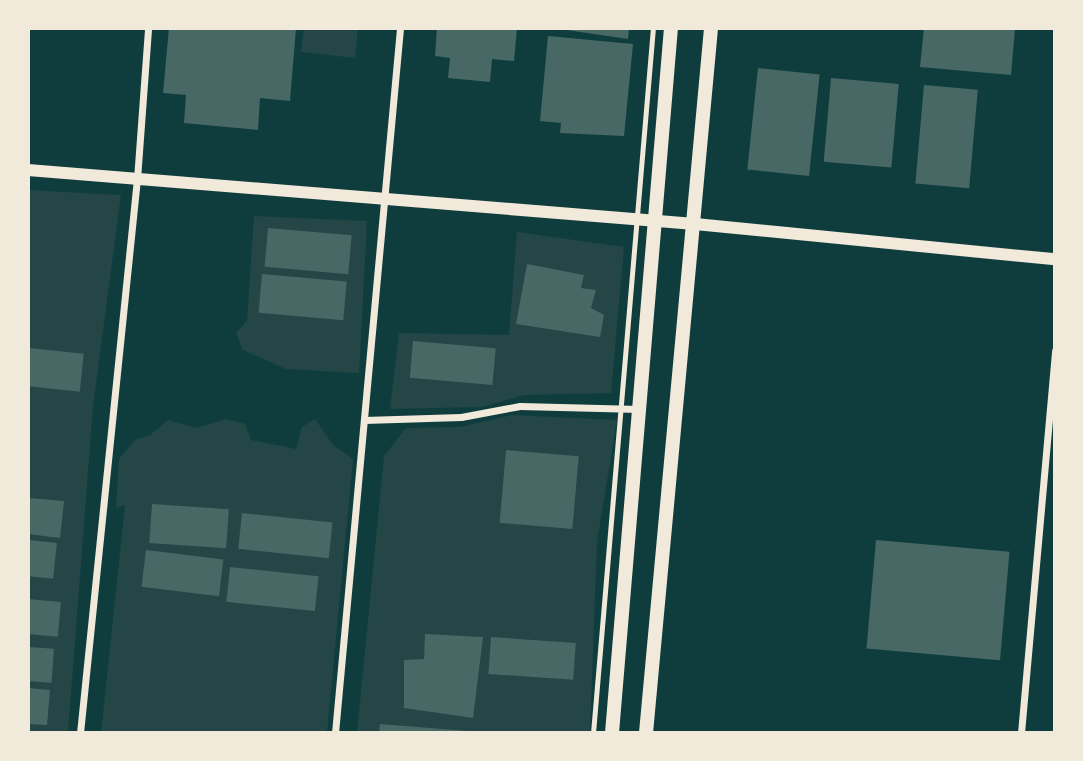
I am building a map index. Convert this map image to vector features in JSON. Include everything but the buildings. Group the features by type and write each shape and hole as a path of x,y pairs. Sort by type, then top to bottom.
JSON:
{"main road":[{"path":"612,733 671,28"},
{"path":"646,733 711,28"}],"street":[{"path":"80,733 137,180 148,28"},
{"path":"335,733 400,28"},
{"path":"28,170 635,222 695,224 1055,259"},
{"path":"1021,733 1055,351"},
{"path":"364,420 461,417 520,406 639,409"}],"lane":[{"path":"593,733 623,409 635,222 653,28"}],"shaded area":[{"path":"304,28 358,28 355,58 301,52"},
{"path":"28,190 121,195 93,406 68,733 28,733"},
{"path":"254,216 367,221 359,373 286,369 243,350 236,333 247,321"},
{"path":"517,232 624,247 611,393 524,395 481,407 390,409 399,333 509,335"},
{"path":"512,415 617,420 597,542 590,733 357,733 384,456 406,428 460,427"},
{"path":"226,419 245,424 251,440 296,449 302,427 315,419 333,445 353,459 327,733 101,733 125,505 116,508 119,459 135,440 150,435 168,420 197,428"}]}
